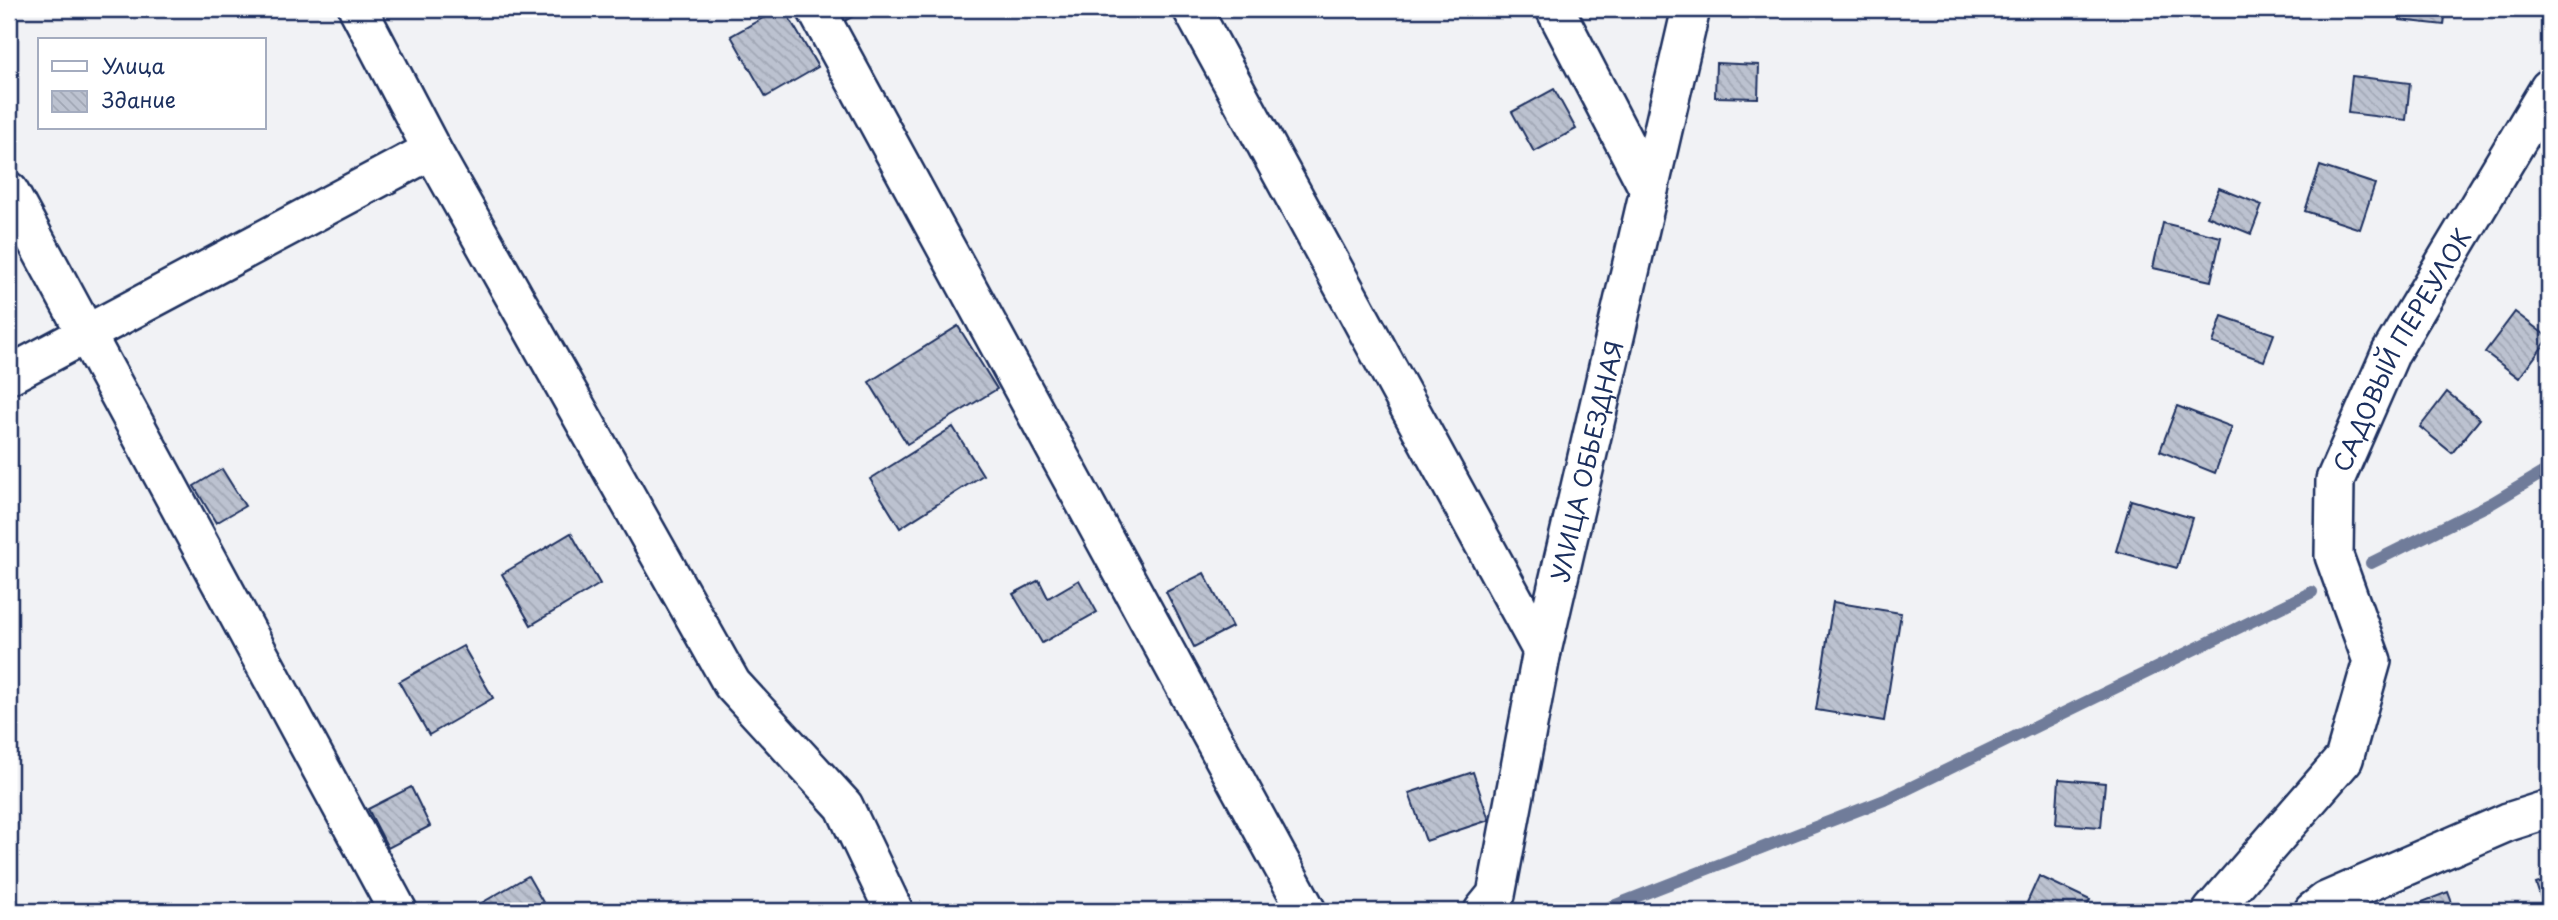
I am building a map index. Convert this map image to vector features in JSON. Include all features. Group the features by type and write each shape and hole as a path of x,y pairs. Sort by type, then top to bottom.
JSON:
{"street":[{"path":"358,9 432,150 732,684 844,806 894,911"},
{"path":"816,9 1307,911"},
{"path":"1192,9 1542,650"},
{"path":"1555,9 1649,190"},
{"name":"УЛИЦА ОБЬЕЗДНАЯ","path":"1483,911 1496,895 1542,650 1691,9"},
{"name":"САДОВЫЙ ПЕРЕУЛОК","path":"2212,911 2344,759 2372,661 2334,556 2335,480 2391,352 2549,88"},
{"path":"9,374 432,150"},
{"path":"9,191 398,911"},
{"path":"2313,911 2326,901 2508,822 2549,809"}],"building":[{"path":"779,9 784,9 818,67 766,97 731,36"},
{"path":"823,9 866,9 834,27"},
{"path":"2401,9 2446,9 2444,25 2400,20"},
{"path":"1716,63 1759,65 1758,98 1715,97"},
{"path":"2352,76 2410,83 2406,120 2348,113"},
{"path":"1554,89 1576,129 1534,152 1512,112"},
{"path":"2320,166 2375,184 2360,229 2305,211"},
{"path":"2219,188 2262,205 2251,234 2207,216"},
{"path":"2163,223 2221,237 2211,281 2153,268"},
{"path":"2515,312 2549,338 2519,378 2485,352"},
{"path":"2222,316 2274,334 2264,361 2213,343"},
{"path":"958,326 997,389 907,444 869,382"},
{"path":"2447,392 2480,419 2452,453 2420,427"},
{"path":"2177,406 2232,427 2215,473 2160,451"},
{"path":"953,427 983,475 900,528 870,479"},
{"path":"222,469 245,506 216,523 194,486"},
{"path":"2131,500 2192,518 2177,568 2116,551"},
{"path":"571,533 600,584 531,625 502,574"},
{"path":"1204,573 1232,627 1194,647 1166,592"},
{"path":"1039,580 1048,598 1079,580 1097,612 1042,643 1013,594"},
{"path":"1833,602 1901,613 1884,721 1816,710"},
{"path":"463,646 493,698 429,735 399,682"},
{"path":"1473,772 1489,820 1426,841 1409,793"},
{"path":"2059,779 2105,783 2101,827 2056,824"},
{"path":"411,787 430,826 388,848 368,809"},
{"path":"528,876 548,911 475,911 473,908"},
{"path":"2039,876 2090,900 2085,911 2035,911 2025,907"},
{"path":"2549,880 2549,911 2545,911 2536,884"},
{"path":"2448,892 2455,911 2404,909"}],"waterway":[{"path":"2371,563 2492,503 2549,469"},
{"path":"1600,911 1887,799 2312,592"}]}
